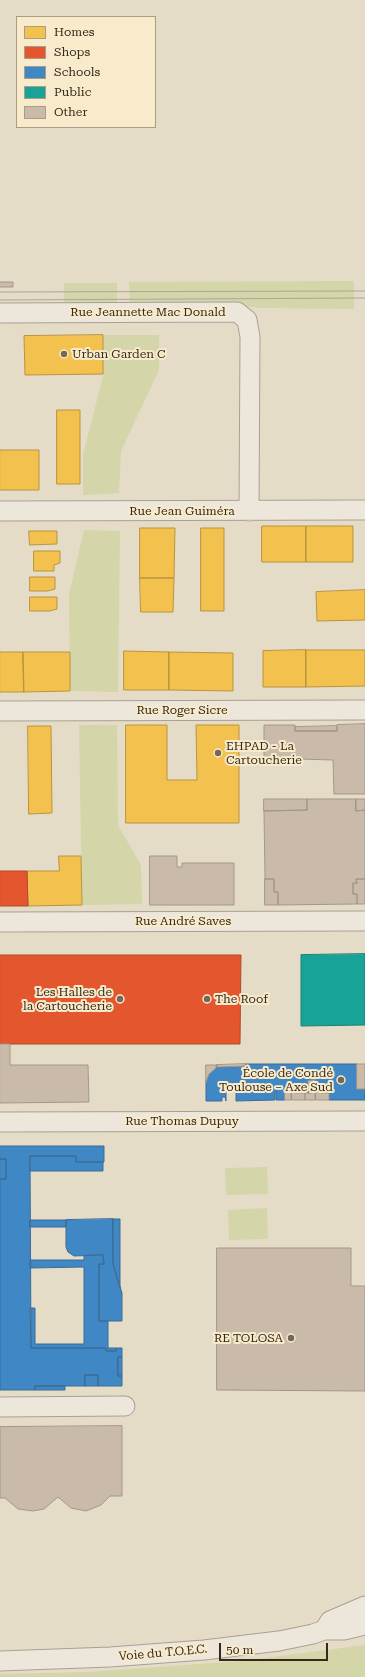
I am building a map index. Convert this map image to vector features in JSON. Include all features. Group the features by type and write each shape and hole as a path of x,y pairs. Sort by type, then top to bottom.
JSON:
{"street":[{"name":"Rue Jeannette Mac Donald","path":"0,313 237,312 247,320 250,336 249,511"},
{"name":"Rue Jean Guiméra","path":"0,511 365,510"},
{"name":"Rue Roger Sicre","path":"0,711 365,710"},
{"name":"Rue André Saves","path":"0,922 365,921"},
{"name":"Rue Thomas Dupuy","path":"0,1122 365,1120"},
{"path":"0,1407 125,1406"},
{"name":"Voie du T.O.E.C.","path":"324,1630 330,1621 365,1606"},
{"name":"Voie du T.O.E.C.","path":"0,1661 110,1657 204,1650 279,1642 324,1630 344,1630 365,1625"}],"green space":[{"path":"354,281 354,309 256,307 130,308 129,282"},
{"path":"64,283 117,283 117,308 64,309"},
{"path":"103,335 159,335 159,370 121,451 119,493 83,495 83,455 103,376"},
{"path":"84,530 120,531 118,692 70,691 69,594"},
{"path":"79,725 117,725 118,825 141,865 142,904 82,905"},
{"path":"267,1167 268,1194 226,1195 225,1168"},
{"path":"267,1208 268,1239 229,1240 228,1210"},
{"path":"365,1645 365,1677 0,1677 0,1674 87,1672 242,1661"}],"building: Homes":[{"name":"Urban Garden C","path":"103,335 103,374 25,375 24,336"},
{"path":"57,410 80,410 80,484 57,484"},
{"path":"0,450 39,450 39,490 0,490"},
{"path":"262,526 306,526 306,562 262,562"},
{"path":"306,526 353,526 353,562 306,562"},
{"path":"140,528 175,528 174,578 140,578"},
{"path":"201,528 224,528 224,611 201,611"},
{"path":"29,531 57,531 57,544 30,545"},
{"path":"34,551 60,551 60,563 54,565 54,571 34,571"},
{"path":"30,577 55,577 55,589 48,591 30,591"},
{"path":"140,578 174,578 173,612 141,612"},
{"path":"365,590 365,620 317,621 316,592"},
{"path":"30,597 57,597 57,609 50,611 30,611"},
{"path":"306,650 365,650 365,686 306,687"},
{"path":"306,650 306,687 263,687 263,651"},
{"path":"124,651 169,652 169,690 124,690"},
{"path":"0,652 23,652 24,692 0,692"},
{"path":"23,652 70,652 70,691 24,692"},
{"path":"169,652 233,653 233,691 169,690"},
{"name":"EHPAD - La Cartoucherie","path":"126,725 167,725 167,780 197,780 196,725 239,725 239,823 126,823"},
{"path":"28,726 51,726 52,813 29,814"},
{"path":"59,856 81,856 82,905 28,906 27,871 59,871"}],"building: Shops":[{"path":"0,871 27,871 28,906 0,906"},
{"name":"Les Halles de la Cartoucherie","path":"0,955 241,955 240,1044 0,1044"}],"building: Schools":[{"path":"245,1064 357,1064 357,1089 365,1089 365,1100 329,1100 329,1093 321,1093 321,1089 316,1089 315,1100 315,1080 308,1081 308,1088 312,1088 312,1093 295,1093 297,1092 297,1086 292,1086 292,1100 291,1088 285,1088 285,1100 276,1100 275,1091 275,1100 236,1101 236,1085 226,1085 226,1101 225,1097 222,1097 222,1101 206,1101 206,1080 210,1072 216,1068 216,1065 217,1067 245,1066"},
{"path":"0,1146 104,1146 104,1162 76,1162 76,1156 30,1156 31,1348 106,1348 106,1351 116,1351 116,1348 122,1348 122,1357 118,1357 118,1376 122,1376 122,1386 98,1386 98,1375 85,1375 85,1386 35,1386 35,1390 0,1390 0,1179 6,1179 6,1159 0,1159"},
{"path":"30,1156 76,1156 76,1162 103,1162 103,1171 30,1171"},
{"path":"0,1159 6,1159 6,1179 0,1179"},
{"path":"113,1219 120,1219 120,1289 113,1264"},
{"path":"113,1219 113,1264 122,1293 122,1321 99,1321 99,1264 104,1264 103,1255 74,1256 68,1252 66,1247 66,1220"},
{"path":"30,1220 66,1220 66,1227 30,1227"},
{"path":"103,1255 104,1264 99,1264 99,1321 108,1321 108,1348 116,1348 116,1351 106,1351 106,1348 31,1348 30,1308 35,1308 35,1344 84,1344 84,1267 30,1268 30,1260 84,1260 84,1256"},
{"path":"118,1357 122,1357 122,1376 118,1376"},
{"path":"85,1375 98,1375 98,1386 85,1386"},
{"path":"35,1386 65,1386 65,1390 35,1390"}],"building: Public":[{"path":"365,954 365,1025 301,1026 301,955"}],"building: Other":[{"path":"0,282 13,282 13,287 0,287"},
{"path":"365,724 365,794 334,794 333,760 264,758 264,725 295,725 295,731 337,731 337,725"},
{"path":"337,726 337,731 295,731 295,727"},
{"path":"264,758 294,758 294,763 264,764"},
{"path":"264,799 307,799 307,810 264,811"},
{"path":"307,799 356,799 356,811 365,810 365,879 356,879 357,883 353,883 353,894 357,894 357,904 278,905 278,892 274,892 274,879 265,879 264,811 307,810"},
{"path":"356,799 365,799 365,810 356,811"},
{"path":"150,856 177,856 177,867 182,867 182,863 234,863 234,905 150,905"},
{"path":"265,879 274,879 274,892 278,892 278,905 265,905"},
{"path":"356,879 365,879 365,904 357,904 357,894 353,894 353,883 357,883"},
{"path":"0,1044 10,1044 10,1065 88,1065 89,1102 0,1103"},
{"path":"245,1064 245,1066 217,1067 217,1065"},
{"path":"357,1064 365,1064 365,1089 357,1089"},
{"path":"206,1065 216,1065 216,1068 209,1074 206,1082"},
{"path":"315,1080 315,1100 305,1100 305,1093 312,1093 312,1088 308,1088 308,1081"},
{"path":"292,1086 297,1086 297,1092 295,1093 305,1093 305,1100 292,1100"},
{"path":"285,1088 291,1088 291,1100 285,1100"},
{"path":"316,1089 321,1089 321,1093 329,1093 329,1100 316,1100"},
{"name":"RE TOLOSA","path":"217,1248 351,1248 351,1286 365,1286 365,1391 217,1390"},
{"path":"122,1426 122,1496 110,1496 101,1505 86,1511 71,1508 58,1497 44,1509 33,1511 18,1509 5,1498 0,1498 0,1427"}],"tram line":[{"path":"0,292 365,291"},
{"path":"0,300 365,298"}],"place":[{"name":"Urban Garden C","path":"64,354"},
{"name":"EHPAD - La Cartoucherie","path":"218,753"},
{"name":"Les Halles de la Cartoucherie","path":"120,999"},
{"name":"The Roof","path":"207,999"},
{"name":"École de Condé Toulouse – Axe Sud","path":"341,1080"},
{"name":"RE TOLOSA","path":"291,1338"}]}
